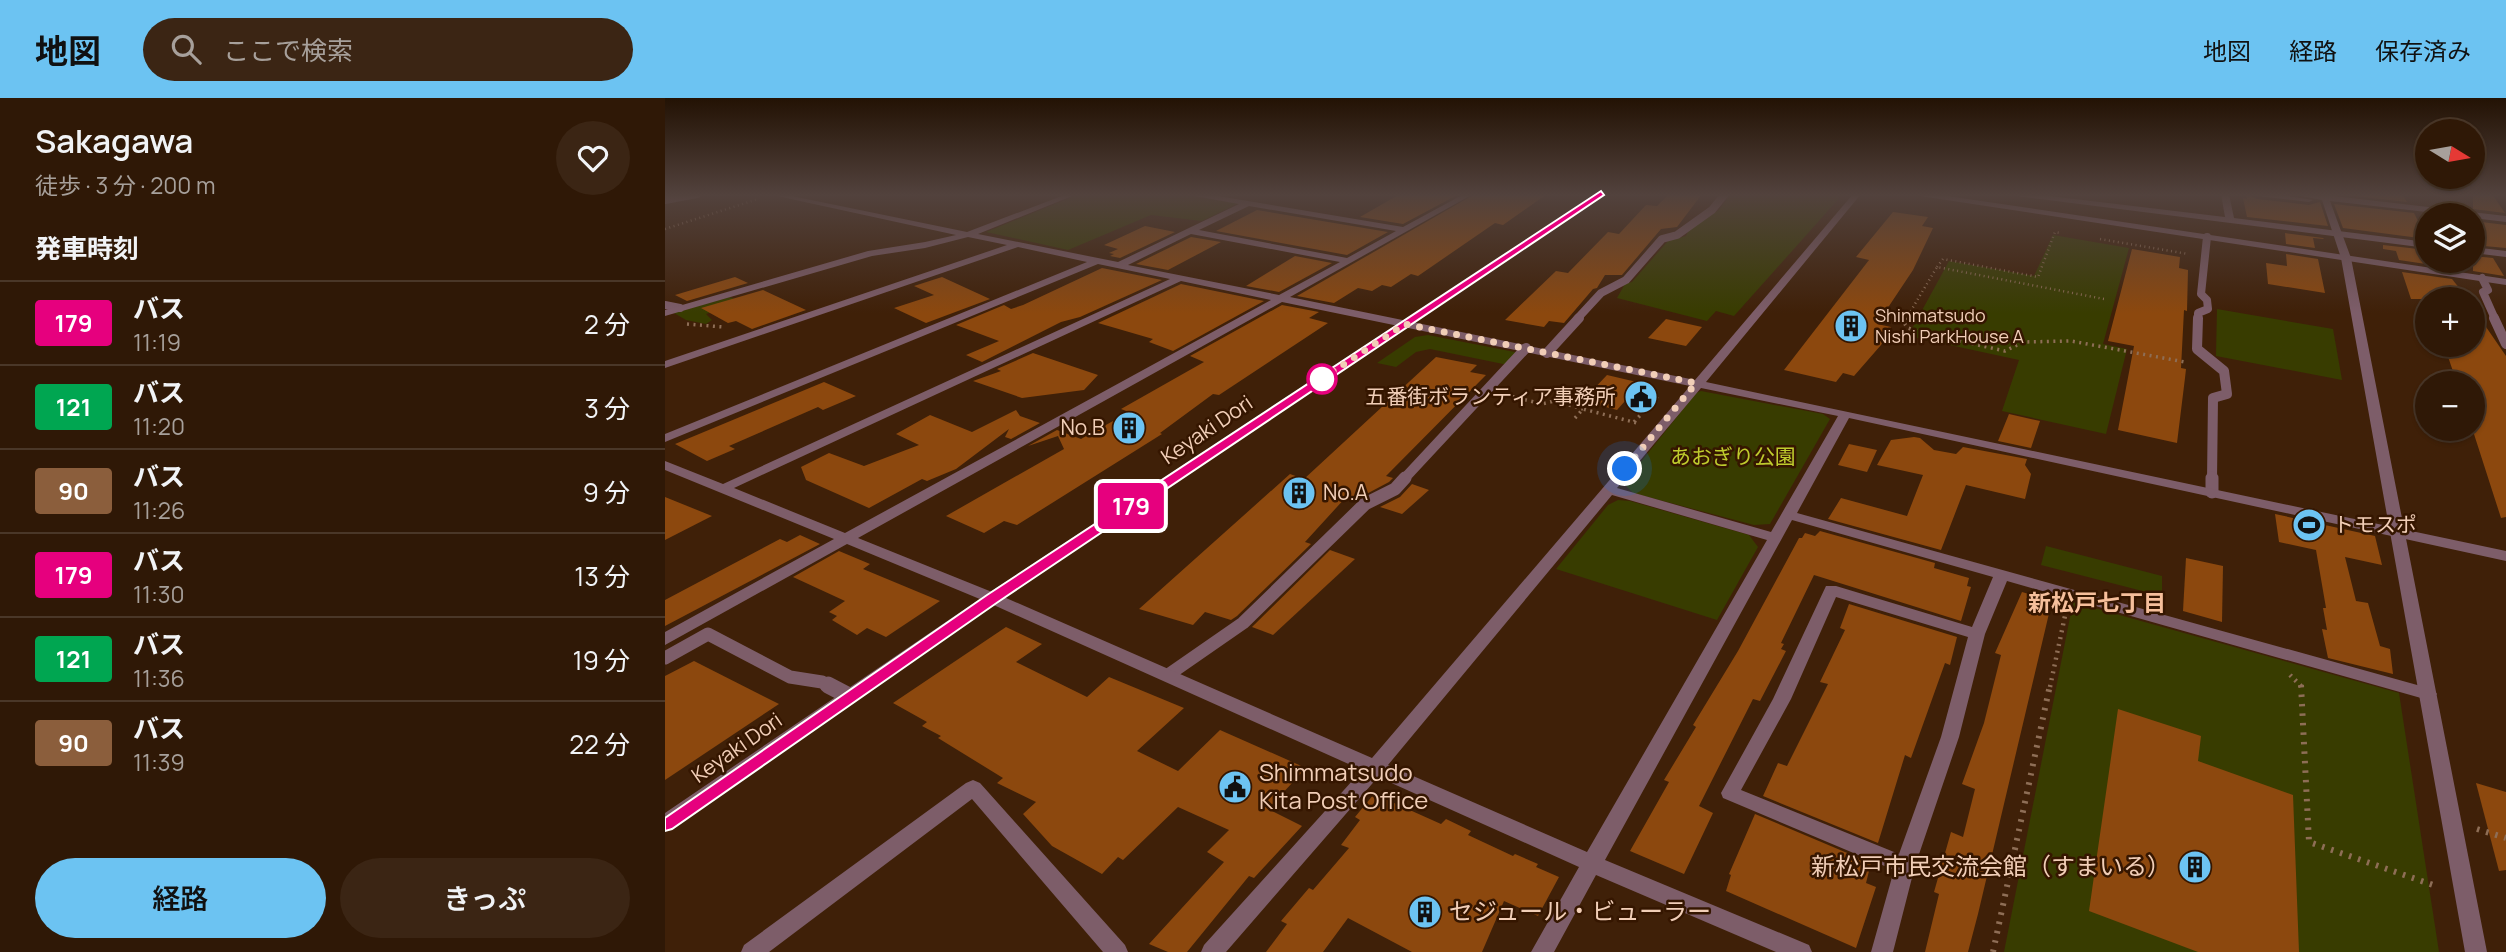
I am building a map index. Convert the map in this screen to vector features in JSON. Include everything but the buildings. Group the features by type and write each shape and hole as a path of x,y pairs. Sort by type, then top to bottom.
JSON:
{"street":[{"path":"665,313 871,253 925,245 969,234 1845,414 2506,556"},
{"path":"1120,265 1184,234"},
{"path":"1205,234 1350,261"},
{"path":"665,639 1398,234"},
{"name":"Keyaki Dori","path":"665,823 992,598 1541,234"},
{"path":"1212,952 1375,766 1823,234"},
{"path":"2186,234 2506,282"},
{"path":"2415,244 2339,234 2346,258 2476,952"},
{"path":"665,365 1017,245"},
{"path":"2485,251 2506,254"},
{"path":"665,438 1097,261"},
{"path":"722,489 1180,278"},
{"path":"1542,952 1845,414"},
{"path":"665,464 992,598 1593,864 1801,952"},
{"path":"1608,490 1776,538"},
{"path":"1790,515 2428,694"},
{"path":"1882,952 1905,866 1950,737 1977,634 2002,574"},
{"path":"1905,866 1730,793 1782,699 1831,590 1977,634"},
{"path":"752,952 973,788 1117,952"}],"lane":[{"path":"1547,353 1601,293 1626,280 1662,239 1679,234"},
{"path":"2207,237 2201,294 2207,300 2207,309 2197,313 2197,349 2224,371 2227,394 2213,398 2212,492"},
{"path":"2482,278 2488,290 2483,292 2506,344"},
{"path":"665,305 680,308"},
{"path":"1168,675 1243,622 1365,504 1395,489 1526,348"},
{"path":"665,658 708,634 790,677 821,682 849,696"}],"path":[{"path":"2054,234 2038,277 1943,259 1906,317 1905,323 1919,332 2005,351 2023,342 2071,341 2173,362 2213,362"},
{"path":"2096,239 2205,256"},
{"path":"1937,267 2104,299"},
{"path":"1488,390 1542,404 1554,401 1645,425"},
{"path":"1575,418 1583,409"},
{"path":"1993,952 2066,608 2079,612"},
{"path":"2285,671 2302,686 2309,842 2436,886"}],"green space":[{"path":"994,234 1106,234 1068,250"},
{"path":"1687,234 1807,234 1734,316 1716,311 1707,321 1617,298 1625,284 1632,282 1668,241"},
{"path":"2053,235 2129,248 2103,344 2127,349 2106,434 2002,411 2019,360 1908,336 1949,261 2034,276"},
{"path":"730,297 740,302 706,314 712,320 706,324 686,320 674,313"},
{"path":"2217,309 2333,329 2342,380 2216,356"},
{"path":"1428,335 1520,353 1508,365 1430,349 1416,352 1396,367 1377,363 1415,337"},
{"name":"あおぎり公園","path":"1701,391 1823,414 1830,419 1770,524 1754,525 1633,493 1626,486 1628,478 1696,393"},
{"path":"1618,500 1630,501 1749,535 1758,547 1717,620 1556,569 1608,505"},
{"path":"2046,546 2162,576 2162,596 2041,565"},
{"path":"2073,602 2399,693 2439,952 2004,952"}],"bus line":[{"name":"179","path":"665,823 992,598 1541,234"}],"place":[{"name":"Shinmatsudo Nishi ParkHouse A","path":"1851,326"},
{"name":"五番街ボランティア事務所","path":"1641,397"},
{"name":"No.B","path":"1129,428"},
{"name":"No.A","path":"1299,493"},
{"name":"トモスポ","path":"2309,525"},
{"name":"Shimmatsudo Kita Post Office","path":"1235,787"},
{"name":"新松戸市民交流会館（すまいる）","path":"2195,867"},
{"name":"セジュール・ビューラー","path":"1425,912"}],"district":[{"name":"新松戸七丁目","path":"2097,603"}],"route":[{"path":"1322,379 1317,382 1405,324 1696,383 1625,469"}]}
